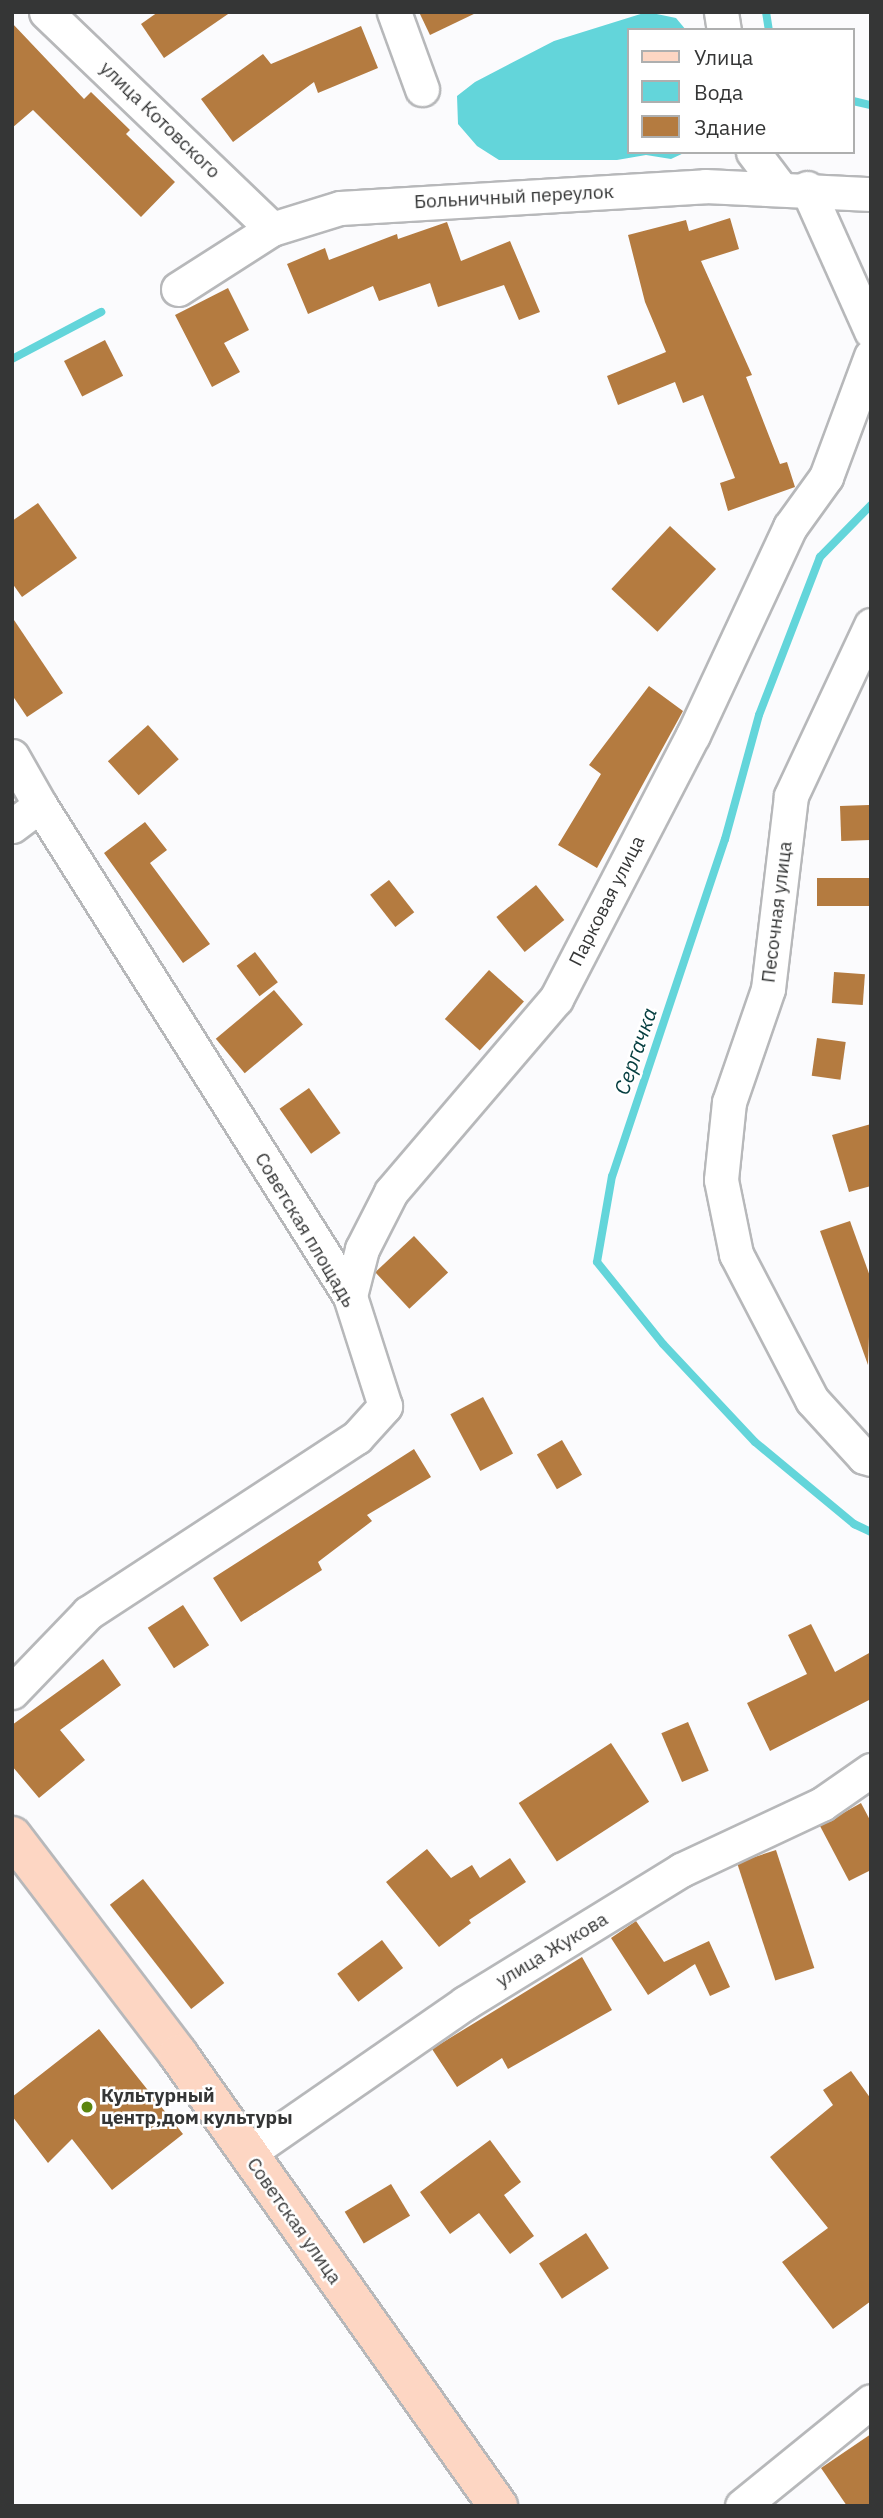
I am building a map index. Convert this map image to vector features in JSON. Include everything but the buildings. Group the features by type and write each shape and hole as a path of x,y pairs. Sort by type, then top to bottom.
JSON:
{"main road":[{"name":"Советская улица","path":"12,1836 178,2054 498,2506"}],"street":[{"name":"улица Котовского","path":"46,12 272,229"},
{"path":"394,12 422,89"},
{"path":"755,154 794,188 871,331"},
{"name":"Больничный переулок","path":"178,289 272,229 340,208 705,186 794,188 871,194"},
{"name":"Парковая улица","path":"350,1296 362,1248 391,1192 556,999 693,735 790,527 826,477 871,356"},
{"name":"Песочная улица","path":"871,625 791,796 768,989 729,1102 721,1180 736,1254 813,1400 864,1457 871,1459"},
{"name":"Советская площадь","path":"12,756 40,805 350,1296 385,1406 357,1437 88,1613 12,1692"},
{"path":"12,826 40,805"},
{"name":"улица Жукова","path":"247,2154 464,2003 681,1870 822,1804 871,1770"},
{"path":"742,2506 871,2401"}],"water":[{"path":"647,12 676,18 684,28 628,28 628,154 682,154 671,159 646,155 617,160 499,160 477,146 458,124 457,96 475,82 554,41"}],"waterway":[{"name":"Сергачка","path":"766,12 769,28"},
{"name":"Сергачка","path":"855,101 871,105"},
{"path":"12,359 101,312"},
{"name":"Сергачка","path":"871,505 820,557 759,715 725,839 612,1176 597,1262 663,1344 755,1442 854,1524 871,1532"}],"place":[{"name":"Культурный центр,дом культуры","path":"87,2107"}]}
